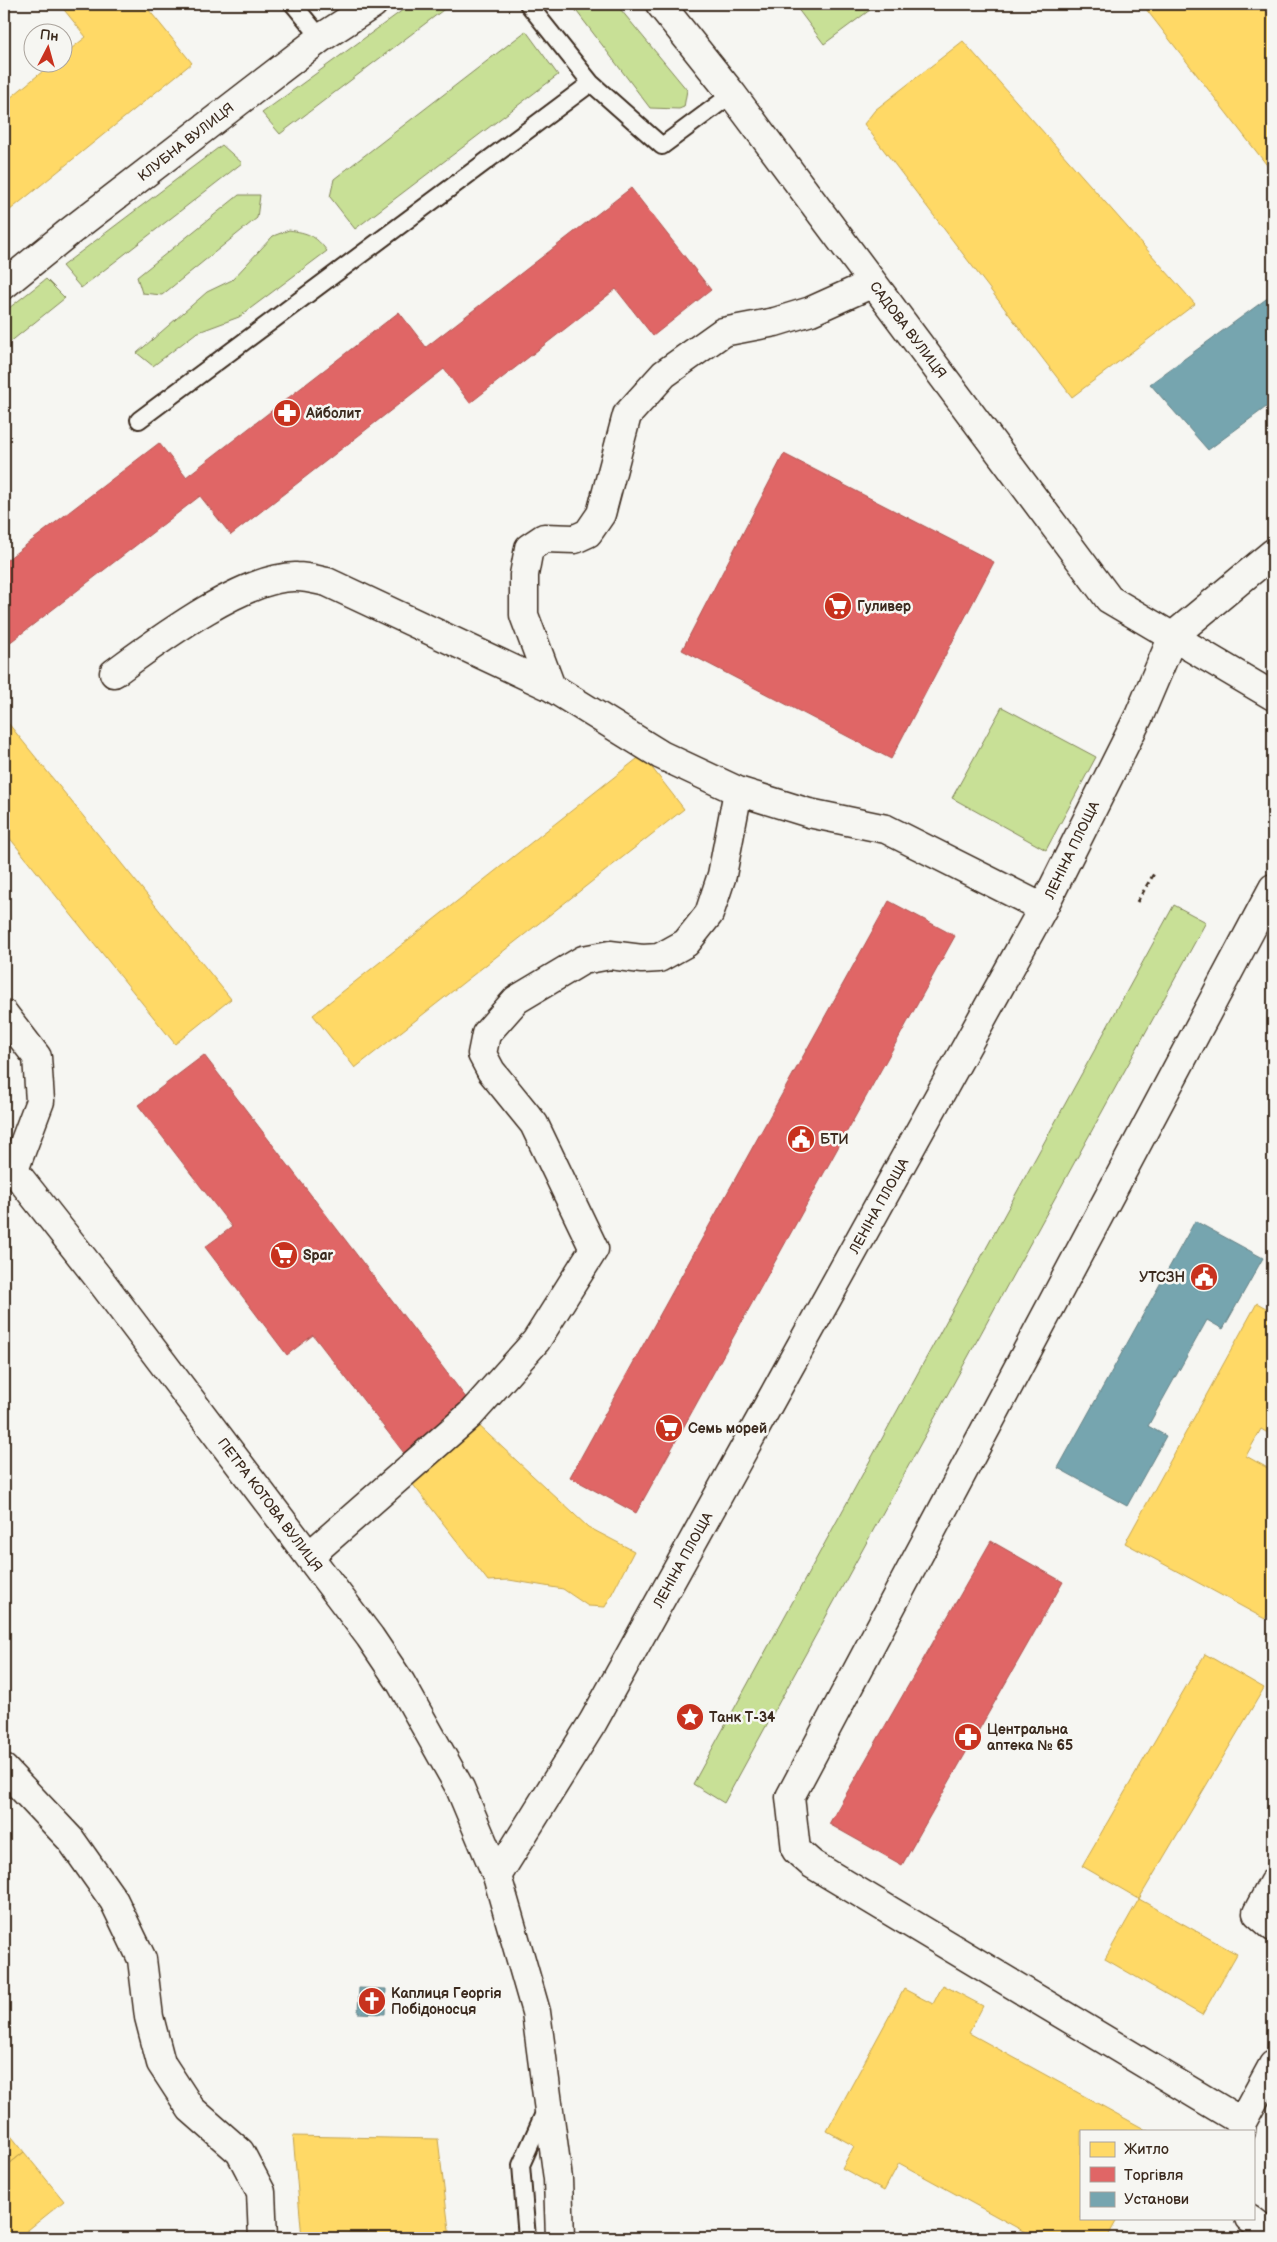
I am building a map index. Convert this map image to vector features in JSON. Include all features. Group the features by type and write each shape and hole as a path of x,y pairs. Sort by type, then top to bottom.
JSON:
{"main road":[{"name":"КЛУБНА ВУЛИЦЯ","path":"4,285 68,233 320,38 373,4"},
{"name":"САДОВА ВУЛИЦЯ","path":"660,4 732,94 1109,599 1273,696"},
{"path":"551,687 524,615 524,575 529,548 544,538 575,539 588,533 601,514 627,414 664,374 723,332 774,322 811,311 873,283"},
{"name":"ЛЕНІНА ПЛОЩА","path":"497,1876 593,1722 1043,908 1139,716 1173,636 1273,553"},
{"path":"114,673 201,613 261,584 295,577 327,582 551,687 661,755 738,791 808,814 886,830 1043,908"},
{"path":"309,1556 470,1414 536,1341 594,1249 534,1124 491,1071 482,1054 486,1034 516,1000 583,960 610,955 642,959 659,958 686,943 709,914 722,875 738,791"},
{"path":"1273,888 790,1797 796,1850 812,1864 1242,2127 1273,2065"},
{"path":"4,1014 37,1057 40,1101 9,1164"},
{"name":"ПЕТРА КОТОВА ВУЛИЦЯ","path":"9,1164 97,1276 370,1637 401,1683 460,1788 497,1876 536,2012 558,2179 560,2238"},
{"path":"4,1769 71,1840 114,1901 142,1959 149,2017 161,2063 191,2109 240,2152 261,2192 263,2238"},
{"path":"1273,1883 1257,1913 1273,1927"},
{"path":"1252,2220 1273,2237"}],"lane":[{"path":"293,4 320,38"},
{"path":"528,4 591,83 662,146 732,94"},
{"path":"139,420 591,83"},
{"path":"527,2238 521,2165 548,2104"}],"path":[{"path":"1137,902 1155,872"}],"green space":[{"path":"411,4 451,4 280,134 262,113"},
{"path":"571,4 616,4 687,90 684,107 679,109 650,108"},
{"path":"794,4 878,4 824,44"},
{"path":"526,31 558,75 355,229 330,197 334,179"},
{"path":"222,145 242,163 81,288 62,266"},
{"path":"239,195 260,195 257,218 162,295 142,293 137,277"},
{"path":"289,230 311,236 319,241 327,251 239,317 196,333 153,366 137,353 207,292 232,280 273,236"},
{"path":"46,279 65,298 4,347 4,312"},
{"path":"1002,707 1096,757 1046,850 952,798"},
{"path":"1174,905 1206,922 724,1803 693,1784"}],"building: Житло":[{"path":"64,4 144,4 192,63 4,215 4,103 42,72 72,72 72,48 86,37 61,6"},
{"path":"1142,4 1260,4 1273,19 1273,173"},
{"path":"963,41 1195,304 1072,397 864,124 875,110"},
{"path":"4,718 231,999 175,1044 4,831"},
{"path":"642,755 684,809 355,1068 313,1015"},
{"path":"1257,1303 1273,1312 1273,1436 1261,1429 1246,1456 1273,1471 1273,1605 1265,1619 1125,1543"},
{"path":"475,1422 588,1527 634,1551 605,1607 588,1606 563,1589 509,1580 488,1581 408,1478"},
{"path":"1205,1654 1264,1688 1139,1899 1082,1866"},
{"path":"1139,1899 1237,1954 1202,2015 1105,1959"},
{"path":"943,1985 983,2006 969,2033 1146,2130 1080,2130 1080,2220 1117,2220 1107,2238 1036,2238 899,2163 884,2191 842,2168 854,2146 827,2131 904,1989 933,2004"},
{"path":"4,2127 24,2152 4,2168"},
{"path":"293,2136 438,2139 450,2238 302,2238"},
{"path":"24,2152 64,2201 18,2238 7,2238 4,2235 4,2168"}],"building: Торгівля":[{"path":"631,188 711,290 653,336 616,289 470,403 444,369 231,535 200,496 4,647 4,562 159,443 186,477 399,312 426,347"},
{"name":"Гуливер","path":"784,454 994,562 891,759 682,650"},
{"path":"889,901 955,936 636,1513 570,1477"},
{"name":"Spar","path":"204,1055 470,1403 404,1453 313,1335 287,1355 205,1247 232,1227 138,1105"},
{"path":"991,1541 1063,1582 902,1865 829,1824"}],"building: Установи":[{"path":"1273,294 1273,402 1208,450 1150,384"},
{"path":"1195,1221 1263,1258 1223,1329 1207,1320 1148,1426 1166,1436 1127,1506 1058,1468"},
{"name":"Каплиця Георгія Побідоносця","path":"359,1988 386,1989 385,2014 358,2013"}],"place":[{"name":"Айболит","path":"287,413"},
{"name":"Гуливер","path":"838,606"},
{"name":"БТИ","path":"801,1139"},
{"name":"Spar","path":"284,1255"},
{"name":"УТСЗН","path":"1204,1277"},
{"name":"Семь морей","path":"669,1428"},
{"name":"Танк Т-34","path":"690,1717"},
{"name":"Центральна аптека № 65","path":"968,1737"},
{"name":"Каплиця Георгія Побідоносця","path":"372,2001"}]}
